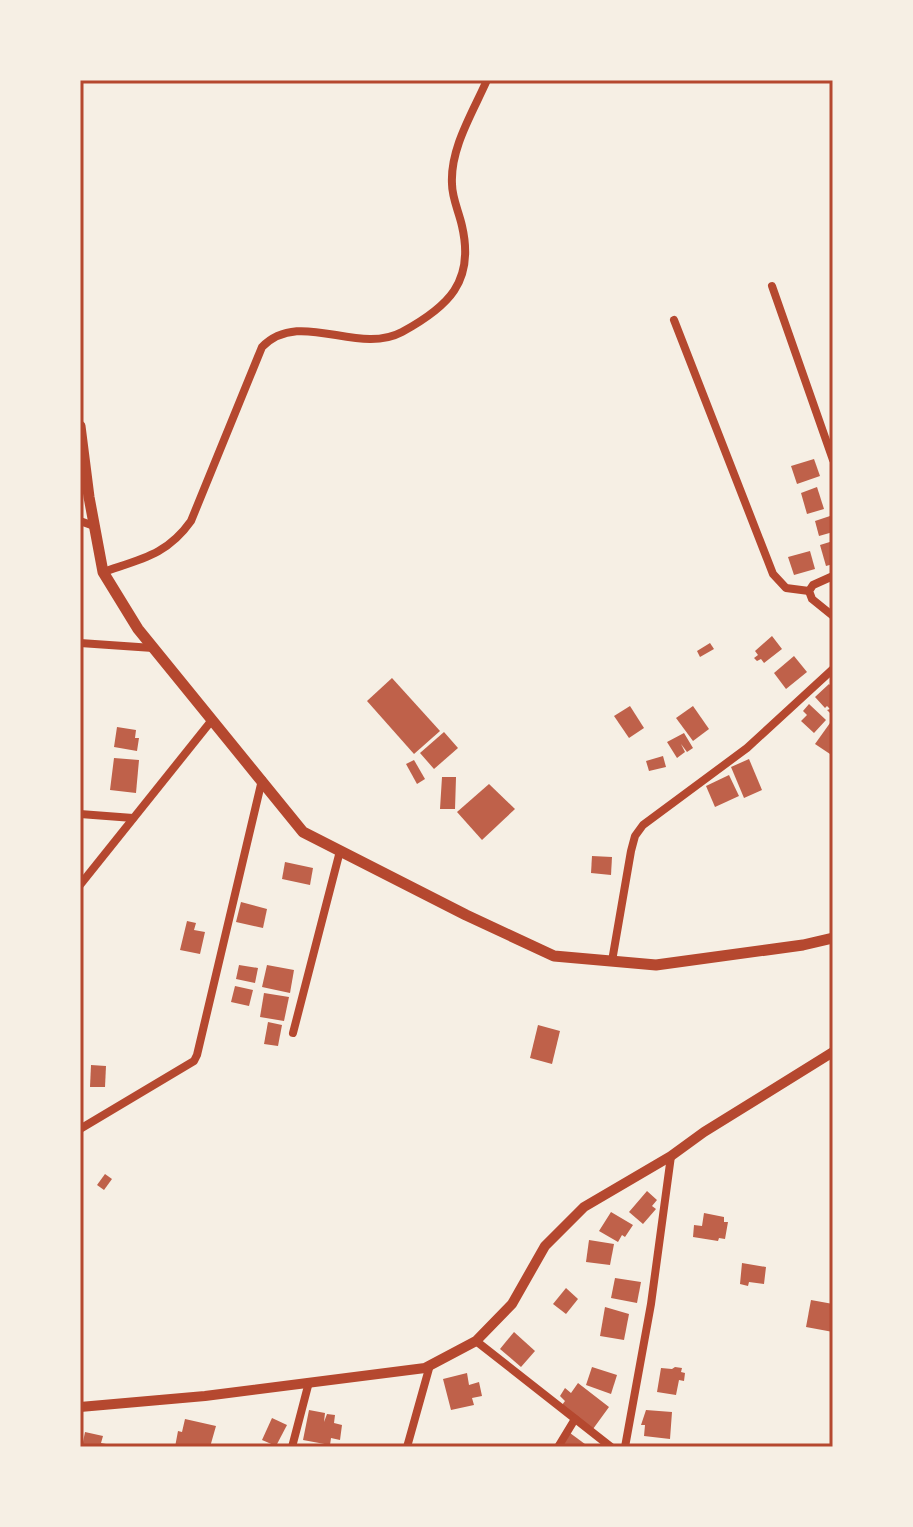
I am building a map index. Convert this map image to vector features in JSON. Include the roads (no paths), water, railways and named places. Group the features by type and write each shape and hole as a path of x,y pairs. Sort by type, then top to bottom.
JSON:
{"main road":[{"path":"80,426 103,572 138,629 303,832 554,956 656,965 833,938"}],"street":[{"path":"103,572 161,553 179,538 191,521 262,347 269,339 278,334 309,331 359,340 379,340 409,328 446,304 459,284 465,259 463,229 452,186 453,165 458,145 487,80"},
{"path":"772,286 833,460"},
{"path":"674,320 773,574 786,588 809,591"},
{"path":"80,521 94,526"},
{"path":"809,591 813,585 833,576"},
{"path":"809,591 812,599 833,616"},
{"path":"80,643 153,648"},
{"path":"612,961 631,851 635,836 643,825 747,748 833,669"},
{"path":"80,885 212,720"},
{"path":"80,1129 194,1061 262,780"},
{"path":"80,814 133,818"},
{"path":"293,1033 340,851"},
{"path":"80,1407 205,1396 425,1368 476,1341 512,1304 545,1246 584,1207 671,1156 833,1052"},
{"path":"625,1447 651,1304 671,1156"},
{"path":"476,1341 611,1447"},
{"path":"407,1447 430,1365"},
{"path":"292,1447 309,1382"},
{"path":"558,1447 575,1419"}]}
